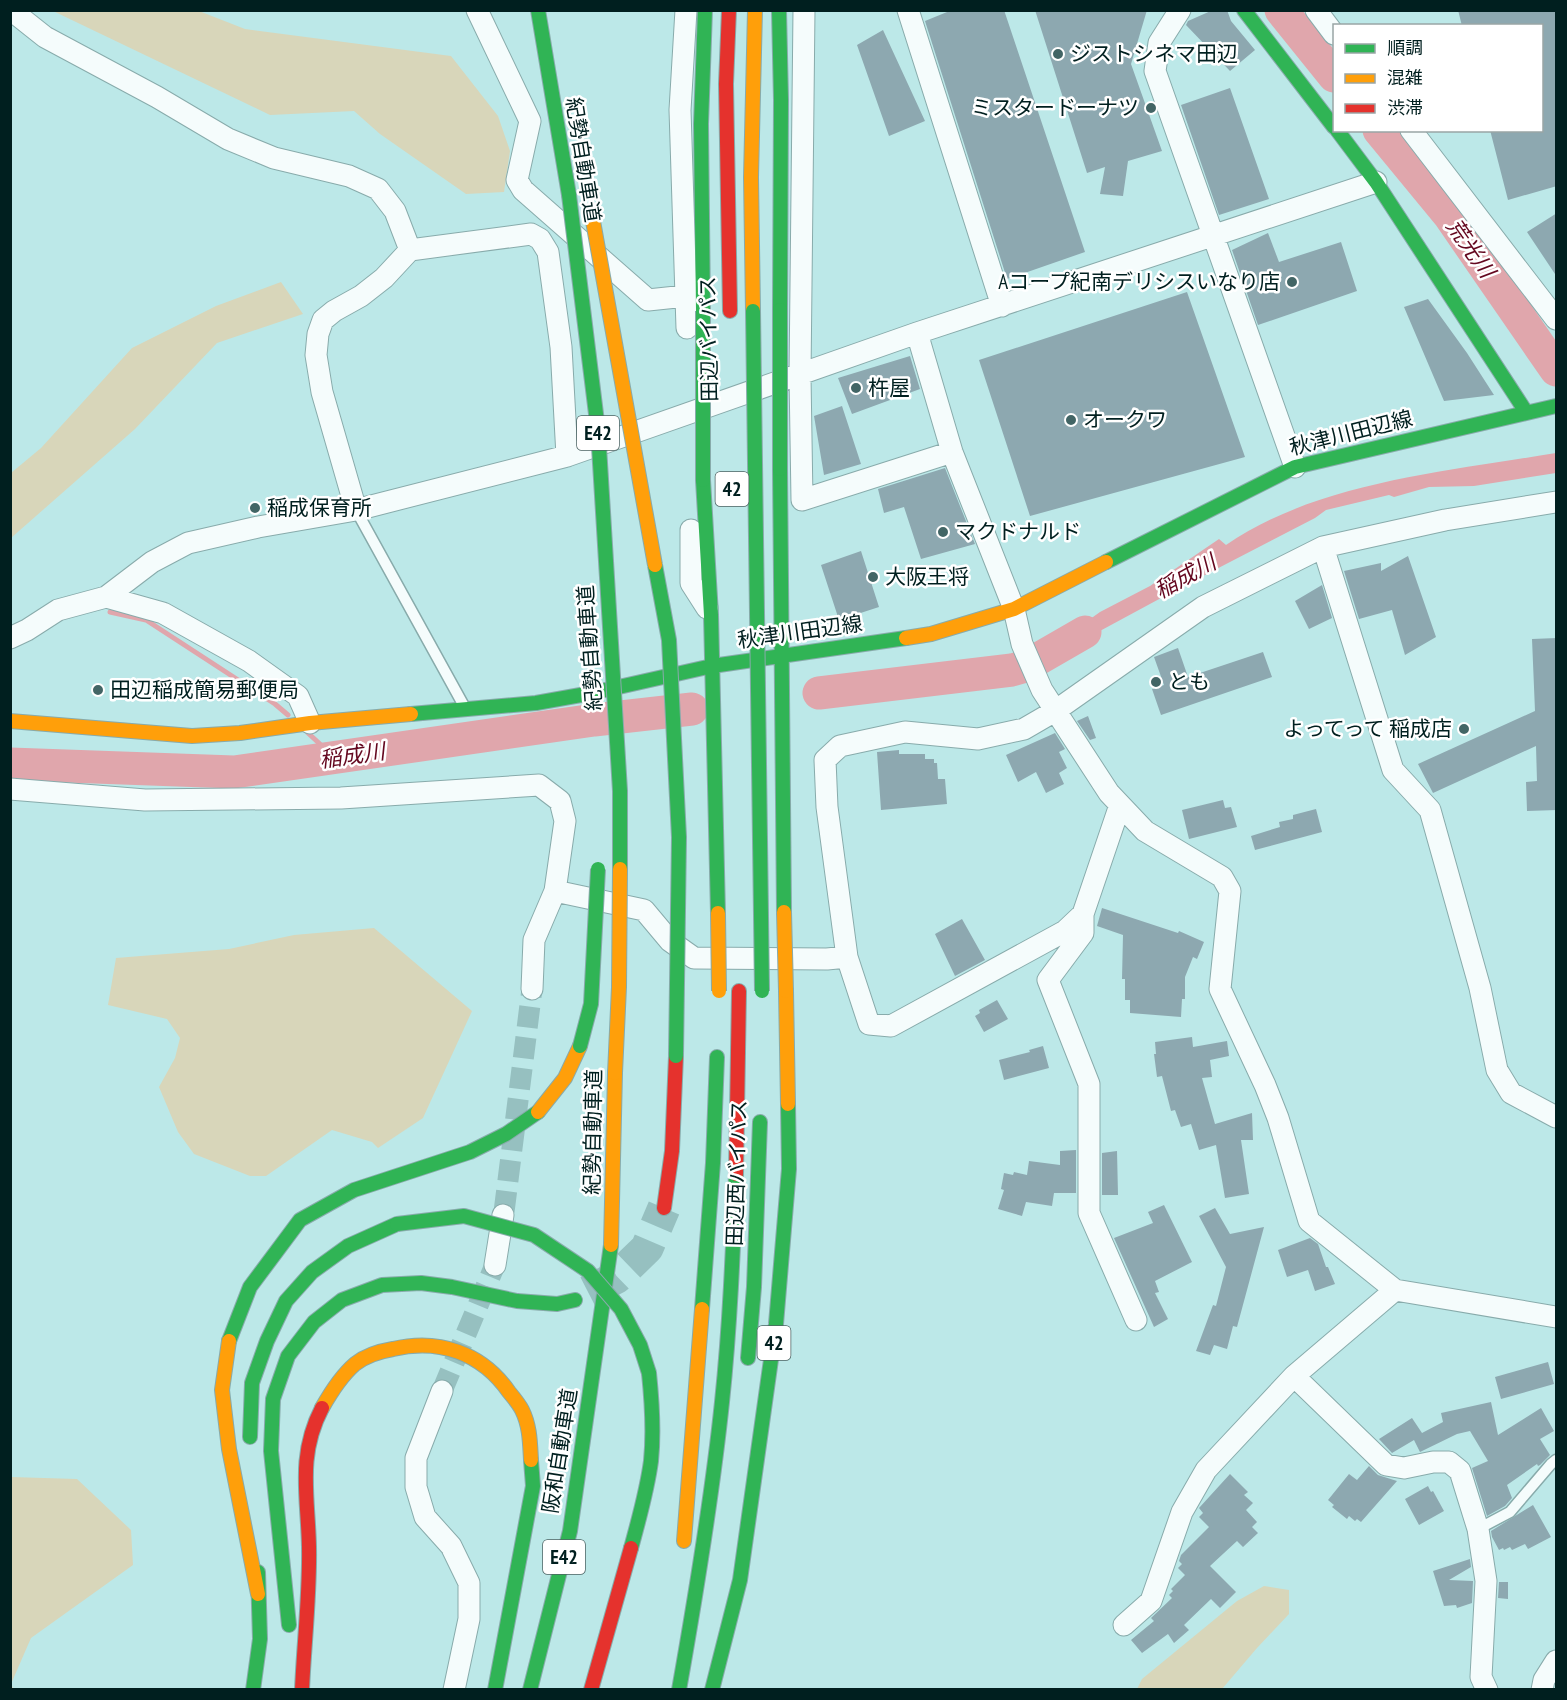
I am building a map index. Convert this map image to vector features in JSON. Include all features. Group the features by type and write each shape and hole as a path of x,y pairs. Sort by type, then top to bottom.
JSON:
{"main road":[{"path":"540,10 571,123"},
{"name":"紀勢自動車道","path":"540,10 569,195 598,430 620,791 619,987 612,1239 607,1287"},
{"name":"42","path":"705,10 701,124 703,480 712,666"},
{"name":"田辺バイパス","path":"729,10 726,94 730,317"},
{"name":"田辺バイパス","path":"755,10 751,177 761,997"},
{"path":"779,10 782,656"},
{"path":"1244,10 1333,125"},
{"path":"1338,132 1376,182 1526,412"},
{"path":"590,202 669,640 679,837 676,1056 672,1152 664,1208"},
{"name":"田辺バイパス","path":"731,382 731,418"},
{"name":"秋津川田辺線","path":"10,721 192,736 240,733 310,723 536,703 712,666 931,634 1014,609 1295,466 1557,406"},
{"path":"735,644 735,673"},
{"name":"42","path":"712,1689 740,1580 776,1324 789,1169 782,656"},
{"path":"712,666 719,997"},
{"path":"604,742 612,673"},
{"path":"258,1594 229,1449 222,1390 229,1338 250,1287 300,1220 354,1190 470,1152 506,1134 542,1109 565,1078 580,1046 591,1004 598,858"},
{"name":"田辺西バイパス","path":"679,1689 702,1562 726,1358 738,1132 738,943"},
{"path":"683,1552 713,1164 717,1048"},
{"name":"田辺西バイパス","path":"747,1367 760,1176 760,1107"},
{"path":"251,1452 252,1383 267,1341 286,1301 312,1272 348,1246 397,1224 464,1216 534,1235 588,1271 621,1309 640,1345 649,1373 653,1414 651,1461 643,1504 591,1689"},
{"path":"290,1636 271,1451 273,1399 288,1356 314,1322 342,1300 382,1285 421,1283 517,1301 557,1304 575,1300"},
{"name":"阪和自動車道","path":"530,1689 570,1531 607,1287"},
{"path":"302,1689 309,1548 304,1481 312,1427 332,1389 356,1363 382,1351 409,1345 434,1346 476,1359 498,1376 522,1409 529,1430 533,1486 495,1689"},
{"path":"252,1689 260,1639 259,1522"},
{"path":"671,1689 677,1620"},
{"path":"703,1689 713,1632"}],"street":[{"path":"11,10 45,37 157,97 228,139 274,158 349,176 378,189 395,211 410,250"},
{"path":"477,10 530,121 517,180 523,190 648,300 686,296"},
{"path":"686,10 680,110 691,412 691,583 711,615"},
{"path":"804,10 800,376 802,500 952,452"},
{"path":"908,10 1002,306"},
{"path":"1180,10 1159,43 1155,71 1295,466"},
{"path":"1316,10 1333,31"},
{"path":"1413,132 1557,319"},
{"path":"10,638 58,610 106,597 152,562 188,543 258,527 356,510 567,456 917,333 1376,182"},
{"path":"356,510 322,392 316,355 318,334 323,320 334,310 361,296 384,278 410,250 531,234 540,239 548,252 561,347 567,456"},
{"path":"917,333 952,452 1014,609 1022,644 1042,690 1109,794 1145,831 1222,877 1230,891 1220,989 1278,1118 1309,1221 1395,1290 1557,1317"},
{"path":"1083,914 1065,931 891,1026 869,1024 847,957 827,807 825,760 840,747 905,732 978,739 1024,729 1055,711 1203,607 1323,547 1445,520 1557,502"},
{"path":"1323,547 1393,770 1430,810 1480,988 1497,1070 1510,1093 1557,1117"},
{"path":"106,597 163,613 249,661 298,696 310,723"},
{"path":"10,789 145,800 341,798 539,785 560,801 565,821 555,891 534,940 532,989"},
{"path":"1120,805 1083,914 1083,933 1048,980 1089,1084 1089,1213 1136,1320"},
{"path":"555,891 644,910 670,941 694,958 847,957"},
{"path":"495,1265 504,1212"},
{"path":"1124,1625 1151,1601 1182,1512 1206,1470 1294,1376 1395,1290"},
{"path":"1294,1376 1386,1466 1404,1468 1433,1462 1449,1462 1460,1471 1478,1529 1486,1581 1481,1677 1487,1689"},
{"path":"442,1391 416,1458 416,1487 425,1517 451,1546 469,1583 469,1619 454,1689"},
{"path":"1542,1689 1544,1680 1557,1660"}],"lane":[{"path":"356,510 466,709"},
{"path":"1478,1529 1510,1512 1557,1460"}],"shaded area":[{"path":"53,11 199,11 245,29 451,56 498,116 510,151 504,192 466,194 380,134 354,111 270,115"},
{"path":"281,282 303,314 217,343 135,429 11,538 11,473 41,448 132,348 216,306"},
{"path":"374,928 472,1011 423,1118 378,1148 372,1142 332,1130 266,1176 250,1176 194,1154 178,1132 159,1087 175,1058 180,1038 167,1019 108,1005 116,958 229,949 294,935"},
{"path":"11,1477 77,1479 131,1530 133,1565 31,1638 11,1684 14,1690 10,1689"},
{"path":"1264,1586 1289,1590 1289,1614 1222,1689 1137,1689 1142,1679 1237,1601"}],"water":[{"path":"1556,453 1556,473 1474,486 1429,487 1394,497 1389,495 1326,510 1315,518 1048,659 1044,652 1100,612 1150,586 1219,539 1226,545 1262,524 1301,507 1385,482"}],"building":[{"path":"952,10 1004,10 1085,252 1007,279 925,21"},
{"path":"1035,10 1147,10 1131,64 1162,151 1128,161 1123,196 1100,194 1105,167 1087,173"},
{"path":"1213,10 1227,10 1231,21 1255,50 1230,71 1186,25 1188,21"},
{"path":"1458,10 1557,10 1557,186 1508,200 1491,132 1543,132 1543,24 1462,24"},
{"path":"883,30 925,121 889,136 857,45"},
{"path":"1230,88 1269,199 1219,215 1181,105"},
{"path":"1557,213 1557,277 1527,232"},
{"path":"1268,233 1279,262 1341,242 1357,291 1258,325 1232,250"},
{"path":"1187,292 1245,457 1030,516 979,360"},
{"path":"1428,299 1494,395 1444,401 1404,307"},
{"path":"910,356 920,389 852,414 838,378"},
{"path":"842,406 861,464 824,475 814,416"},
{"path":"945,468 975,544 921,559 904,507 884,513 878,489"},
{"path":"861,551 879,607 839,620 821,565"},
{"path":"1408,556 1436,637 1405,655 1392,610 1359,619 1344,571 1381,563 1381,571"},
{"path":"1322,585 1332,618 1309,629 1295,601"},
{"path":"1557,638 1557,810 1527,811 1526,782 1537,781 1536,746 1433,793 1418,764 1535,711 1532,639"},
{"path":"1178,648 1188,677 1263,652 1272,677 1161,715 1152,689 1164,685 1154,657"},
{"path":"1088,716 1096,738 1090,740 1077,721"},
{"path":"1055,733 1065,749 1059,752 1067,768 1059,773 1064,784 1046,793 1036,772 1018,782 1006,755"},
{"path":"899,750 899,754 925,754 925,759 934,759 934,763 937,763 938,779 945,779 947,804 881,810 877,752"},
{"path":"1223,800 1225,808 1231,807 1237,827 1189,839 1182,810"},
{"path":"1316,809 1322,832 1255,850 1251,836 1280,827 1279,822 1293,819 1293,815"},
{"path":"1102,908 1178,933 1179,931 1204,942 1197,959 1193,957 1185,977 1185,999 1182,999 1181,1017 1130,1013 1130,1000 1125,1000 1125,979 1122,979 1123,935 1097,926"},
{"path":"962,919 985,960 955,976 935,934"},
{"path":"997,1000 1008,1019 984,1032 975,1016 980,1013 979,1010"},
{"path":"1192,1037 1193,1047 1227,1041 1229,1056 1210,1060 1212,1077 1202,1078 1215,1124 1252,1113 1253,1140 1241,1140 1249,1194 1225,1198 1216,1145 1199,1150 1191,1124 1181,1127 1175,1110 1171,1111 1162,1076 1157,1077 1155,1042"},
{"path":"1043,1046 1049,1068 1004,1080 999,1060"},
{"path":"1076,1150 1076,1193 1054,1193 1052,1206 1026,1202 1022,1216 998,1209 1004,1190 1001,1189 1004,1173 1013,1175 1014,1172 1027,1175 1029,1161 1060,1165 1060,1151"},
{"path":"1117,1151 1118,1195 1102,1195 1102,1153"},
{"path":"1164,1205 1192,1262 1155,1281 1159,1292 1155,1293 1168,1319 1154,1327 1114,1238 1153,1223 1148,1212"},
{"path":"1215,1208 1230,1234 1264,1227 1237,1327 1233,1326 1227,1349 1214,1345 1210,1355 1196,1351 1213,1305 1216,1306 1226,1267 1199,1216"},
{"path":"1310,1238 1318,1244 1335,1284 1315,1291 1308,1270 1287,1277 1278,1250"},
{"path":"1548,1362 1554,1384 1501,1399 1495,1377"},
{"path":"1491,1402 1498,1435 1541,1408 1554,1431 1540,1439 1550,1455 1540,1465 1537,1464 1507,1485 1512,1498 1505,1506 1487,1516 1472,1468 1488,1461 1470,1431 1457,1434 1420,1452 1414,1440 1392,1453 1379,1439 1412,1418 1422,1433 1443,1422 1441,1413"},
{"path":"1369,1466 1378,1475 1397,1481 1361,1522 1349,1516 1347,1519 1332,1507 1334,1505 1328,1500 1349,1474 1357,1480"},
{"path":"1230,1474 1248,1492 1244,1495 1253,1503 1246,1510 1257,1522 1252,1527 1258,1533 1243,1547 1237,1541 1210,1566 1236,1592 1220,1608 1211,1599 1184,1625 1189,1630 1174,1643 1168,1634 1142,1653 1131,1640 1154,1621 1151,1618 1172,1598 1169,1595 1173,1591 1171,1589 1185,1575 1178,1568 1182,1564 1179,1561 1181,1555 1209,1527 1199,1517 1203,1513 1199,1508"},
{"path":"1428,1486 1444,1511 1419,1525 1405,1499"},
{"path":"1533,1505 1551,1537 1528,1549 1525,1544 1512,1550 1510,1547 1499,1550 1491,1531"},
{"path":"1470,1559 1471,1567 1449,1580 1473,1581 1472,1603 1457,1608 1456,1605 1444,1606 1433,1571"},
{"path":"1499,1582 1508,1582 1508,1599 1498,1598"}],"waterway":[{"name":"荒光川","path":"1281,10 1333,75"},
{"name":"荒光川","path":"1381,132 1449,215 1556,370"},
{"path":"110,612 146,620 275,704 288,715"},
{"name":"稲成川","path":"819,693 1012,670 1026,666 1085,632"},
{"name":"稲成川","path":"10,764 234,772 594,720 692,709"},
{"path":"308,733 334,757"}],"tunnel":[{"path":"504,1212 532,989"},
{"path":"588,1292 617,1277 647,1248 664,1208"},
{"path":"442,1391 495,1265"}],"traffic: fast":[{"path":"538,10 569,195"},
{"path":"703,311 701,124 705,10"},
{"path":"779,10 780,310"},
{"path":"1244,10 1333,126"},
{"path":"1338,132 1376,182 1526,412"},
{"path":"569,195 598,430 620,791 620,869"},
{"path":"780,310 780,469"},
{"path":"703,311 703,480"},
{"path":"753,311 762,991"},
{"path":"1106,562 1295,467 1556,406"},
{"path":"780,469 784,912"},
{"path":"703,480 711,615 718,913"},
{"path":"655,565 669,640 679,837 676,1056"},
{"path":"411,714 536,703 712,666 906,638"},
{"path":"580,1046 591,1004 598,869"},
{"path":"702,1309 713,1163 717,1057"},
{"path":"712,1690 740,1580 776,1324 789,1169 788,1104"},
{"path":"229,1341 250,1287 300,1220 354,1190 470,1152 506,1134 538,1112"},
{"path":"748,1358 754,1287 760,1122"},
{"path":"679,1690 703,1546 722,1402 736,1174"},
{"path":"397,1224 464,1216 534,1235 588,1271 621,1309 640,1345 649,1373"},
{"path":"250,1437 252,1383 267,1341 286,1301 312,1272 348,1246 397,1224"},
{"path":"530,1690 570,1531 611,1245"},
{"path":"289,1625 271,1451 273,1399 288,1356 314,1322 342,1300 382,1285 421,1283 517,1301 557,1304 575,1300"},
{"path":"631,1548 651,1461 652,1417 649,1373"},
{"path":"495,1690 533,1486 531,1460"},
{"path":"253,1690 260,1639 258,1572"}],"traffic: slow":[{"path":"753,311 751,177 755,10"},
{"path":"591,210 655,565"},
{"path":"906,638 931,634 1014,609 1106,562"},
{"path":"10,721 192,736 240,733 310,723 411,714"},
{"path":"615,1073 619,987 620,869"},
{"path":"784,912 786,991"},
{"path":"718,913 719,991"},
{"path":"786,991 788,1104"},
{"path":"538,1112 565,1078 580,1046"},
{"path":"611,1245 615,1073"},
{"path":"684,1541 702,1309"},
{"path":"229,1341 222,1390 229,1449 258,1594"},
{"path":"322,1408 345,1374 363,1359 383,1351 410,1346 443,1347 473,1358 486,1367 515,1399 527,1422 531,1460"}],"traffic: jam":[{"path":"729,10 726,84 730,311"},
{"path":"736,1174 739,991"},
{"path":"664,1208 672,1151 676,1056"},
{"path":"302,1690 309,1565 307,1460 309,1443 322,1408"},
{"path":"591,1690 631,1548"}],"place":[{"name":"ジストシネマ田辺","path":"1058,54"},
{"name":"ミスタードーナツ","path":"1151,108"},
{"name":"Aコープ紀南デリシスいなり店","path":"1292,282"},
{"name":"杵屋","path":"856,388"},
{"name":"オークワ","path":"1071,420"},
{"name":"稲成保育所","path":"255,508"},
{"name":"マクドナルド","path":"943,532"},
{"name":"大阪王将","path":"873,577"},
{"name":"とも","path":"1156,682"},
{"name":"田辺稲成簡易郵便局","path":"98,690"},
{"name":"よってって 稲成店","path":"1464,729"}]}
